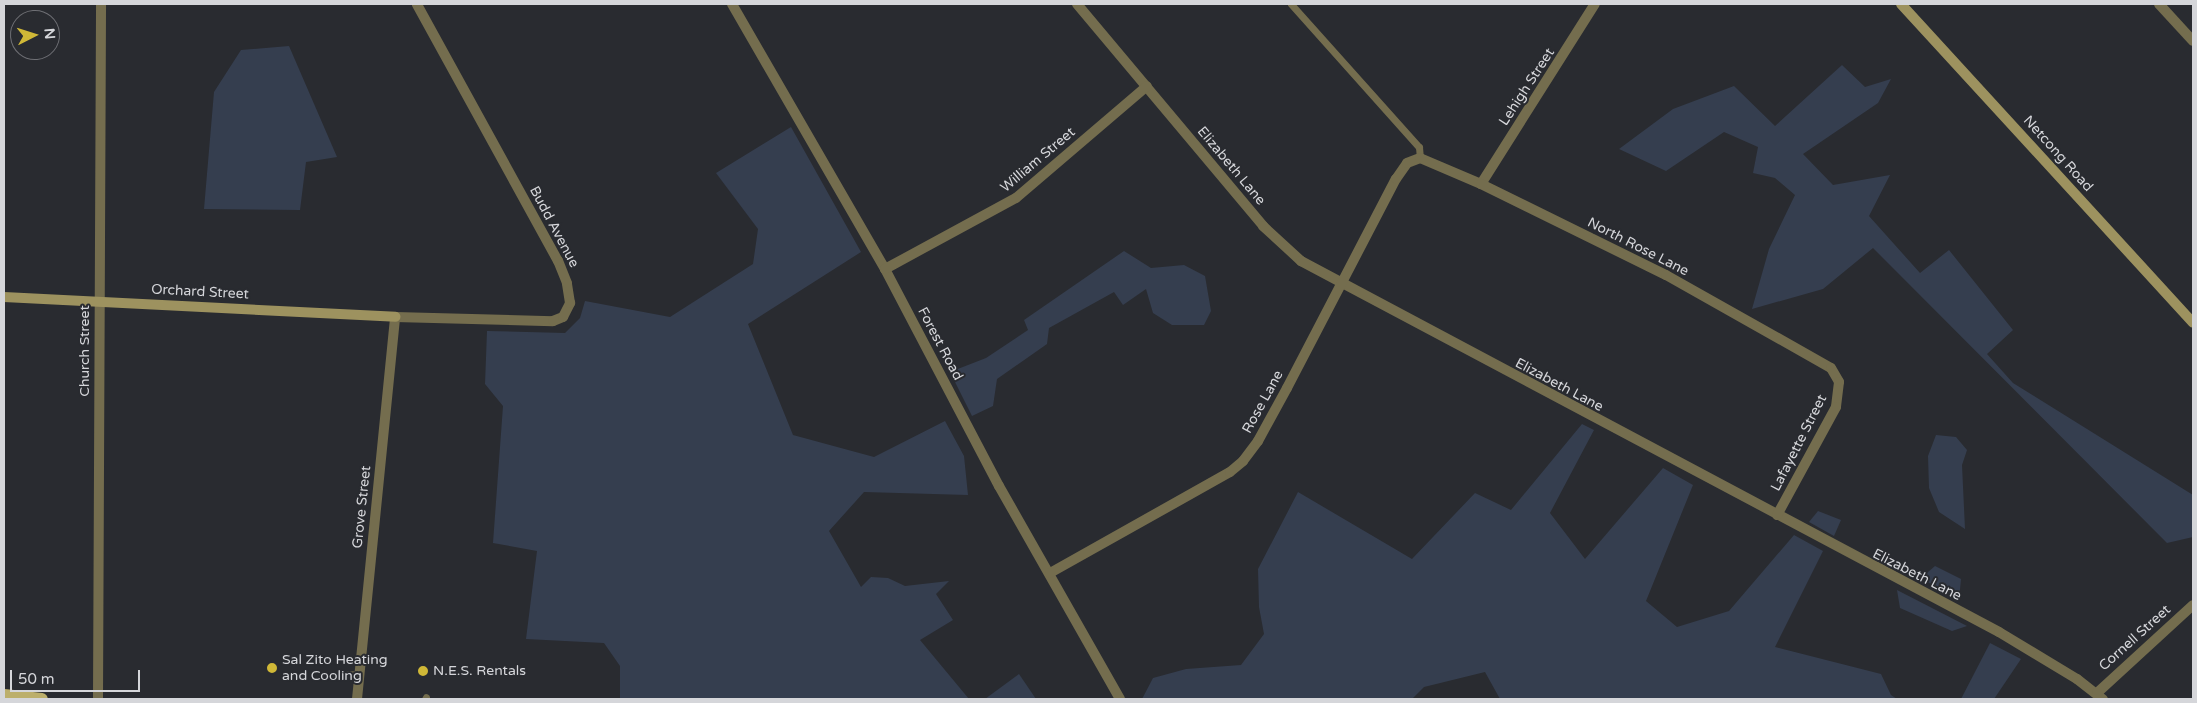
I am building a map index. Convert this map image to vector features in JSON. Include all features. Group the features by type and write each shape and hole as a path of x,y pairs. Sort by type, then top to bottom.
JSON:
{"main road":[{"path":"4,695 42,699"}],"street":[{"name":"Church Street","path":"98,699 101,4"},
{"name":"Budd Avenue","path":"395,317 553,321 563,317 570,303 567,283 558,261 417,4"},
{"name":"Forest Road","path":"732,4 884,269 999,486 1120,699"},
{"name":"Elizabeth Lane","path":"1077,4 1284,249 1341,284 2039,655 2098,697"},
{"name":"Lehigh Street","path":"1481,184 1595,4"},
{"name":"Netcong Road","path":"1901,4 2193,323"},
{"path":"2159,4 2193,41"},
{"name":"William Street","path":"884,269 1016,198 1147,86"},
{"name":"North Rose Lane","path":"1416,159 1481,184 1666,275 1824,363 1839,382"},
{"name":"Rose Lane","path":"1050,573 1119,531 1230,472 1243,461 1262,433 1396,179 1416,159"},
{"name":"Orchard Street","path":"4,297 99,300 395,317"},
{"name":"Grove Street","path":"357,699 353,674 395,317"},
{"name":"Lafayette Street","path":"1777,516 1836,407 1839,382"},
{"name":"Cornell Street","path":"2098,697 2193,605"}],"lane":[{"path":"1290,4 1419,146 1416,159"}],"shaded area":[{"path":"289,46 337,157 306,162 300,210 204,209 214,92 241,50"},
{"path":"1842,65 1865,87 1891,79 1878,103 1803,154 1833,185 1890,175 1869,216 1920,273 1949,250 2013,330 1987,354 2013,383 2193,495 2193,537 2167,543 1873,248 1823,289 1752,309 1769,249 1795,195 1775,178 1753,173 1758,147 1724,132 1666,171 1619,149 1673,109 1734,86 1775,126"},
{"path":"791,127 861,252 748,324 793,435 874,457 945,421 964,456 968,495 864,492 829,531 861,587 871,577 888,578 905,586 949,581 936,594 953,620 920,640 969,699 620,699 620,666 604,643 526,639 537,551 493,543 503,406 485,384 487,331 565,333 580,318 585,301 670,317 753,264 758,229 716,173"},
{"path":"1124,251 1151,268 1184,265 1205,276 1211,311 1204,325 1172,325 1153,313 1146,289 1123,305 1114,292 1049,328 1047,344 997,379 993,406 972,416 950,372 986,358 1028,330 1024,320"},
{"path":"1582,424 1594,430 1550,513 1585,559 1663,468 1693,485 1646,601 1677,627 1729,611 1794,535 1823,551 1775,647 1881,674 1891,695 1897,699 1500,699 1485,672 1424,687 1412,699 1142,699 1153,678 1186,669 1241,665 1264,634 1259,607 1258,569 1298,492 1412,559 1475,493 1511,510"},
{"path":"1936,435 1956,437 1967,450 1962,465 1965,529 1939,512 1929,488 1928,456"},
{"path":"1818,511 1841,520 1834,536 1809,522"},
{"path":"1935,566 1961,579 1959,600 1921,578"},
{"path":"1897,590 1967,626 1952,631 1900,608"},
{"path":"1990,643 2021,659 1994,699 1961,699"},
{"path":"1019,674 1036,699 985,699"}],"place":[{"name":"Sal Zito Heating and Cooling","path":"272,668"},
{"name":"N.E.S. Rentals","path":"423,671"}]}
